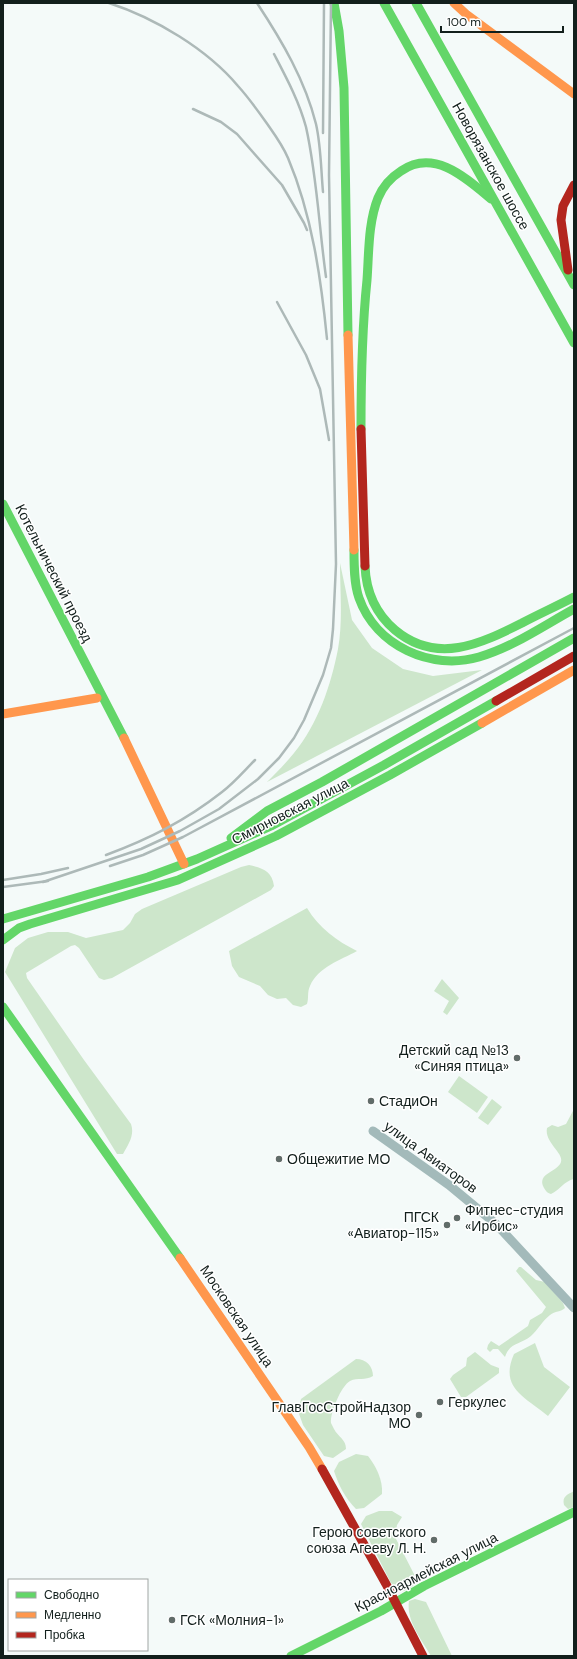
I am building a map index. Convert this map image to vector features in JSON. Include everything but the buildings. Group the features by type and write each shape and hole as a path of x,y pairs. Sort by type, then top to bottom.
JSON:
{"main road":[{"path":"334,3 339,28 344,70 347,282 354,540 358,598 367,618 393,643 410,653 427,659 442,661 460,661 486,654 574,609"},
{"name":"Новорязанское шоссе","path":"384,3 574,343"},
{"name":"Новорязанское шоссе","path":"416,3 574,286"},
{"path":"454,3 466,14 574,94"},
{"path":"497,204 458,172 447,166 434,162 414,164 404,167 387,182 378,199 373,223 364,308 362,377 363,498 367,576 370,595 378,611 388,624 400,634 412,642 442,650 459,649 476,645 574,597"},
{"path":"569,276 561,220 563,206 574,185"},
{"name":"Котельнический проезд","path":"3,504 118,726 184,864"},
{"path":"210,854 267,811 329,778 574,638"},
{"name":"Котельнический проезд","path":"80,655 97,698 113,729 140,774"},
{"name":"Смирновская улица","path":"3,919 148,877 210,854 271,826 363,776 574,656"},
{"name":"Смирновская улица","path":"3,940 19,928 30,924 178,880 276,836 404,768 574,670"},
{"path":"3,714 97,698"},
{"name":"Московская улица","path":"3,1007 198,1283 309,1448 386,1584 423,1656"},
{"name":"Красноармейская улица","path":"291,1656 395,1604 402,1598 424,1586 574,1512"}],"street":[{"name":"улица Авиаторов","path":"373,1131 449,1185 496,1224 574,1308"}],"green space":[{"path":"340,563 352,620 372,648 403,669 433,676 482,670 267,782 294,753 310,730 317,717 332,676 340,638"},
{"path":"249,865 259,867 269,874 274,886 271,890 112,978 104,980 99,978 79,948 75,945 26,973 27,978 84,1060 131,1124 132,1136 129,1143 123,1154 117,1154 5,972 15,948 28,938 48,932 68,932 86,938 123,930 130,923 135,914 142,909"},
{"path":"307,908 323,928 342,943 357,951 330,965 318,974 309,988 307,1004 301,1007 293,1005 286,998 277,999 268,995 260,986 239,977 232,966 229,951"},
{"path":"442,979 459,998 447,1015 443,1012 449,1001 434,991"},
{"path":"459,1076 488,1097 477,1113 448,1092"},
{"path":"492,1099 502,1107 488,1125 478,1118"},
{"path":"574,1109 574,1179 567,1182 551,1194 544,1188 542,1183 543,1179 548,1173 559,1165 561,1159 560,1155 548,1138 547,1128 552,1125 558,1127 566,1124"},
{"path":"519,1267 521,1267 536,1280 545,1282 563,1303 565,1308 550,1315 531,1336 513,1346 507,1352 505,1357 498,1349 493,1349 490,1352 487,1349 491,1341 499,1346 528,1326 530,1320 542,1313 546,1307 516,1271"},
{"path":"535,1343 544,1367 570,1387 548,1416 517,1391 512,1384 510,1375 510,1366 514,1354"},
{"path":"475,1352 491,1365 499,1368 499,1373 466,1397 461,1397 450,1379 453,1375 466,1366 467,1358"},
{"path":"356,1359 363,1360 370,1366 373,1376 350,1381 343,1388 334,1407 331,1423 345,1443 346,1449 333,1458 324,1456 303,1425 298,1411 301,1399"},
{"path":"356,1454 368,1456 374,1464 381,1484 382,1494 364,1508 356,1509 343,1492 334,1471 339,1462"},
{"path":"574,1491 574,1507 568,1509 564,1505 564,1500 566,1496"},
{"path":"379,1511 392,1511 402,1517 397,1525 395,1537 415,1576 415,1580 412,1587 401,1592 391,1583 361,1524 366,1516"},
{"path":"415,1599 426,1602 452,1656 431,1656 412,1623 410,1616 409,1601"}],"railway":[{"path":"109,3 126,9 162,26 196,47 225,72 246,95 279,141 286,154 296,180 309,224 322,293 327,339"},
{"path":"257,3 292,61 306,92 316,124 319,141 323,192"},
{"path":"323,133 324,3"},
{"path":"43,882 141,849 180,831 219,809 258,779 279,758 294,738 304,720 323,675 331,648 336,564 329,175 331,3"},
{"path":"274,54 288,80 306,127 310,145 326,277"},
{"path":"193,109 221,122 237,134 282,185 307,230"},
{"path":"277,302 306,355 320,389 329,440"},
{"path":"110,866 143,855 183,837 574,628"},
{"path":"106,855 152,836 194,812 235,781 255,760"},
{"path":"3,880 68,868"},
{"path":"3,887 48,881"}],"traffic: fast":[{"path":"334,3 339,31 344,88 348,335"},
{"path":"384,3 574,343"},
{"path":"416,3 574,285"},
{"path":"361,429 363,335 370,238 372,218 382,190 393,176 413,165 425,163 437,164 449,168 491,199"},
{"path":"3,504 124,738"},
{"path":"354,550 356,587 359,598 367,615 378,629 392,641 407,651 424,657 442,660 461,660 492,653 528,636 574,609"},
{"path":"365,566 367,584 370,593 382,616 395,630 411,641 427,647 443,649 458,648 474,644 506,631 574,597"},
{"path":"231,838 267,811 322,782 574,638"},
{"path":"3,919 148,877 197,859 271,826 384,765 496,701"},
{"path":"3,940 19,928 30,924 178,880 276,836 390,775 482,723"},
{"path":"3,1007 180,1258"},
{"path":"291,1656 381,1611 424,1586 574,1512"}],"traffic: slow":[{"path":"454,3 466,14 574,94"},
{"path":"348,335 354,550"},
{"path":"482,723 574,670"},
{"path":"3,714 97,698"},
{"path":"124,738 184,864"},
{"path":"180,1258 309,1447 322,1469"}],"traffic: jam":[{"path":"568,270 561,220 563,206 574,185"},
{"path":"361,429 365,566"},
{"path":"496,701 574,656"},
{"path":"322,1469 386,1584 423,1656"}],"place":[{"name":"Детский сад №13 «Синяя птица»","path":"517,1058"},
{"name":"СтадиОн","path":"371,1101"},
{"name":"Общежитие МО","path":"279,1159"},
{"name":"Фитнес-студия «Ирбис»","path":"457,1218"},
{"name":"ПГСК «Авиатор-115»","path":"447,1225"},
{"name":"Геркулес","path":"440,1402"},
{"name":"ГлавГосСтройНадзор МО","path":"419,1415"},
{"name":"Герою советского союза Агееву Л. Н.","path":"434,1540"},
{"name":"ГСК «Молния-1»","path":"172,1620"}]}
